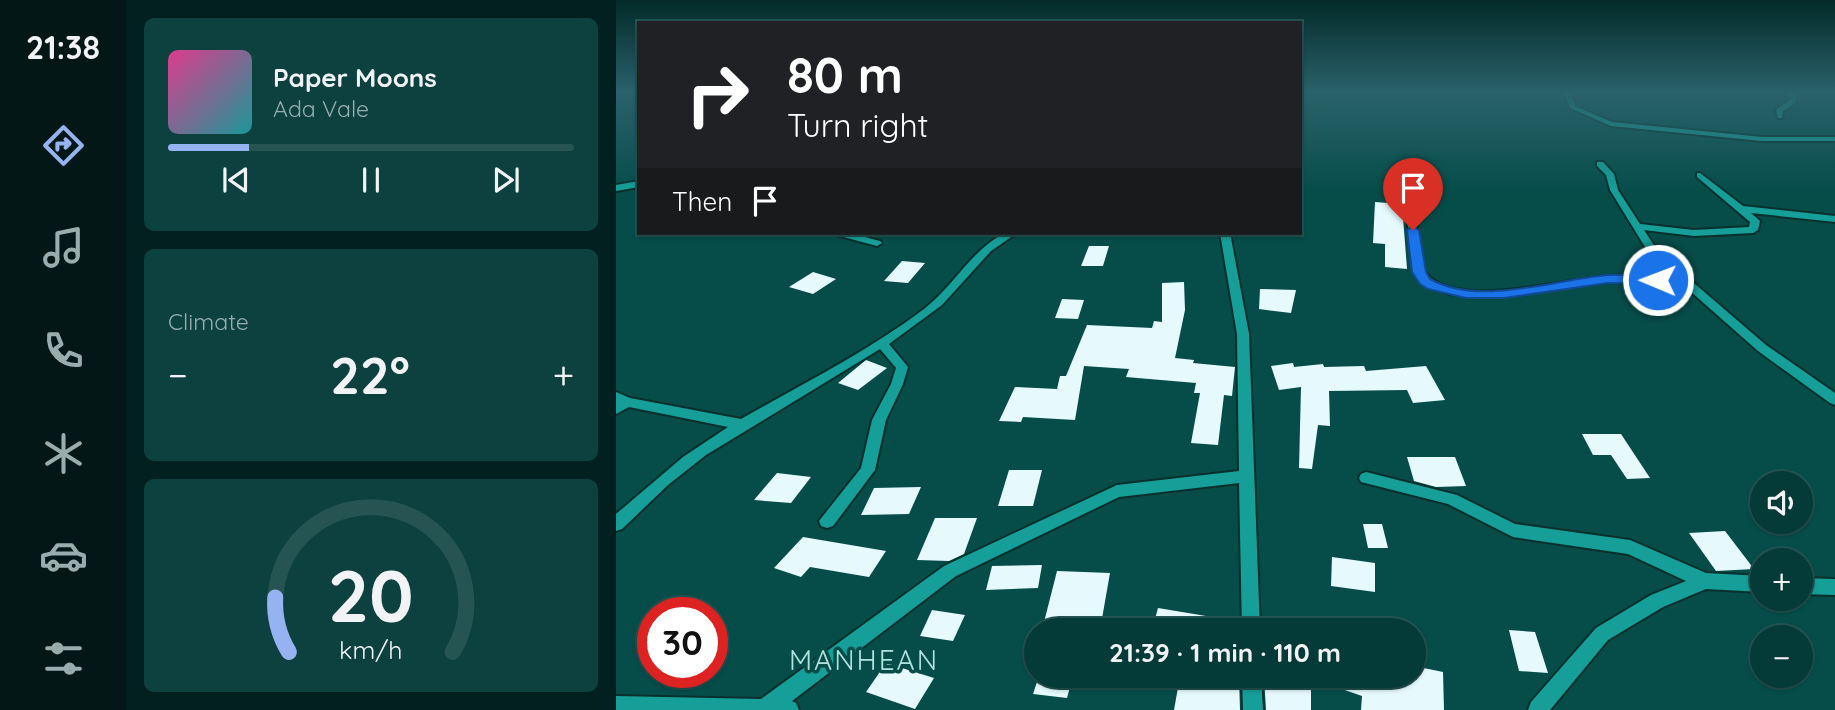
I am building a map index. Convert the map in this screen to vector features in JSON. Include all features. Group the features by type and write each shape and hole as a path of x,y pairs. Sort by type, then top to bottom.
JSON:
{"street":[{"path":"1622,125 1762,139 1835,139"},
{"path":"1600,164 1610,174 1614,190 1655,255 1762,348 1835,400"},
{"path":"1639,227 1694,233 1753,230 1755,221 1700,175"},
{"path":"616,188 637,184"},
{"path":"1406,188 1419,272 1425,281 1433,286 1466,294 1504,294 1608,279 1683,280"},
{"path":"1742,209 1835,219"},
{"path":"847,235 877,243"},
{"path":"616,524 674,472 712,443 883,345 932,309 983,253 1009,235"},
{"path":"1225,235 1244,334 1251,618"},
{"path":"827,522 868,470 879,419 900,376 902,367 883,345"},
{"path":"620,402 744,425"},
{"path":"766,708 950,571 1117,491 1247,476"},
{"path":"1366,478 1452,499 1513,530 1630,547 1705,581 1750,583"},
{"path":"1538,709 1602,634 1657,601 1705,581"},
{"path":"1813,586 1835,587"},
{"path":"1252,688 1253,710"},
{"path":"616,706 789,710"}],"building":[{"path":"1375,202 1402,204 1407,269 1385,267 1385,244 1373,243"},
{"path":"1089,246 1109,246 1103,266 1081,266"},
{"path":"902,261 925,263 908,283 884,281"},
{"path":"813,272 836,279 813,294 789,287"},
{"path":"1184,282 1185,310 1175,358 1194,360 1193,363 1235,367 1232,396 1224,395 1218,445 1191,443 1200,393 1194,393 1196,383 1126,377 1129,369 1084,366 1075,420 1023,417 1021,422 999,421 1015,387 1057,389 1060,376 1066,376 1087,325 1152,328 1154,321 1162,322 1162,283"},
{"path":"1260,289 1296,290 1291,313 1259,309"},
{"path":"1062,299 1084,300 1078,319 1055,318"},
{"path":"866,360 887,368 858,390 838,383"},
{"path":"1293,363 1294,367 1323,364 1324,367 1364,366 1366,371 1426,366 1445,400 1413,403 1407,390 1329,391 1330,426 1318,425 1312,469 1299,468 1301,387 1279,390 1271,366"},
{"path":"1582,434 1621,434 1650,478 1627,479 1611,455 1593,455"},
{"path":"1407,457 1455,457 1466,486 1436,487 1414,481"},
{"path":"1009,470 1042,470 1033,506 998,506"},
{"path":"777,473 811,477 791,503 754,500"},
{"path":"921,487 909,514 861,515 874,488"},
{"path":"935,518 977,518 964,554 949,561 917,560"},
{"path":"1363,524 1382,524 1388,548 1368,548"},
{"path":"1725,531 1750,564 1750,569 1716,571 1689,533"},
{"path":"803,537 886,551 869,577 810,567 801,577 774,568"},
{"path":"1332,557 1375,563 1375,592 1331,586"},
{"path":"1042,565 1038,588 986,590 992,566"},
{"path":"1057,571 1110,573 1102,618 1045,618"},
{"path":"1158,608 1218,618 1155,618"},
{"path":"932,610 965,615 953,641 920,636"},
{"path":"1509,630 1535,632 1548,673 1519,671"},
{"path":"886,663 934,678 915,709 866,692"},
{"path":"1426,668 1443,672 1444,710 1361,710 1362,696 1339,688 1426,688"},
{"path":"1035,688 1070,688 1067,698 1033,694"},
{"path":"1178,688 1239,688 1240,710 1174,710"},
{"path":"1265,688 1311,688 1311,710 1266,710"}],"district":[{"name":"MANHEAN","path":"864,659"}],"route":[{"path":"1413,230 1419,272 1425,281 1433,286 1466,294 1504,294 1608,279 1658,280"}]}
